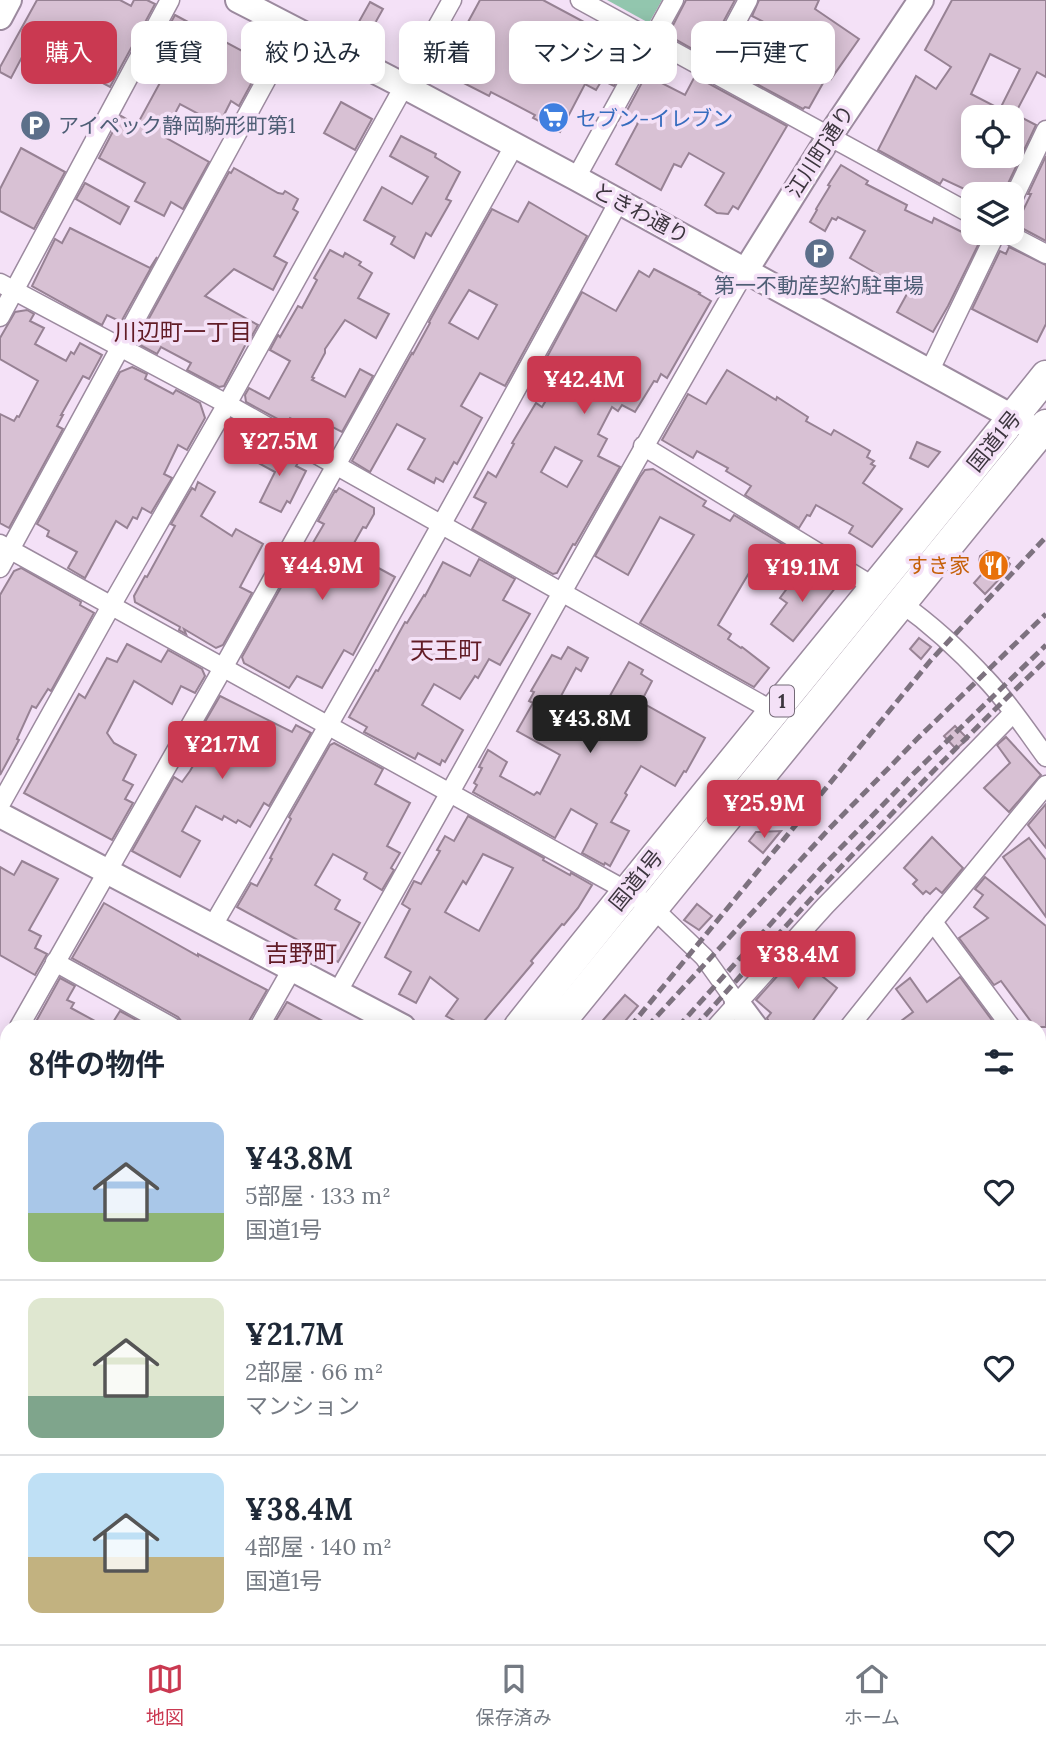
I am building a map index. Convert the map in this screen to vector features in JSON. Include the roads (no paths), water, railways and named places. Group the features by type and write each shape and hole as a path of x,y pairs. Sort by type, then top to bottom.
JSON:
{"highway":[{"name":"国道1号","path":"525,1020 1046,376"},
{"name":"国道1号","path":"562,1020 1043,428"}],"street":[{"path":"0,17 9,0"},
{"path":"0,317 7,286 170,0"},
{"name":"ときわ通り","path":"238,0 279,21"},
{"path":"0,806 452,0"},
{"path":"580,0 619,21"},
{"path":"663,21 674,0"},
{"path":"737,21 748,0"},
{"name":"江川町通り","path":"746,270 829,136 921,0"},
{"name":"ときわ通り","path":"385,76 620,201 1013,417 1043,428"},
{"path":"0,568 5,547 120,347 264,84"},
{"path":"576,178 628,84"},
{"path":"734,84 961,208"},
{"path":"1021,182 1046,130"},
{"path":"23,1020 514,146"},
{"path":"212,927 442,525 620,201"},
{"path":"1024,242 1046,254"},
{"path":"930,370 990,245"},
{"path":"337,993 451,794 643,446 746,270"},
{"path":"7,286 227,404 773,711"},
{"path":"643,446 876,588"},
{"path":"5,547 627,891 654,909 704,957 750,1020"},
{"path":"901,603 988,681 1046,757"},
{"path":"722,1020 825,906 1013,713"},
{"path":"855,1020 1046,785"},
{"path":"0,815 389,1020"},
{"path":"933,922 1006,1020"},
{"path":"55,962 159,1020"},
{"path":"263,1020 292,969"}],"railway":[{"path":"636,1020 931,660 1046,537"},
{"path":"653,1020 829,829 1046,614"},
{"path":"684,1020 821,868 1046,645"},
{"path":"701,1020 867,840 1046,660"}],"place":[{"name":"セブン-イレブン","path":"553,118"},
{"name":"アイペック静岡駒形町第1","path":"35,125"},
{"name":"第一不動産契約駐車場","path":"819,253"},
{"name":"すき家","path":"993,565"}],"district":[{"name":"川辺町一丁目","path":"183,331"},
{"name":"天王町","path":"446,650"},
{"name":"吉野町","path":"301,953"}]}
